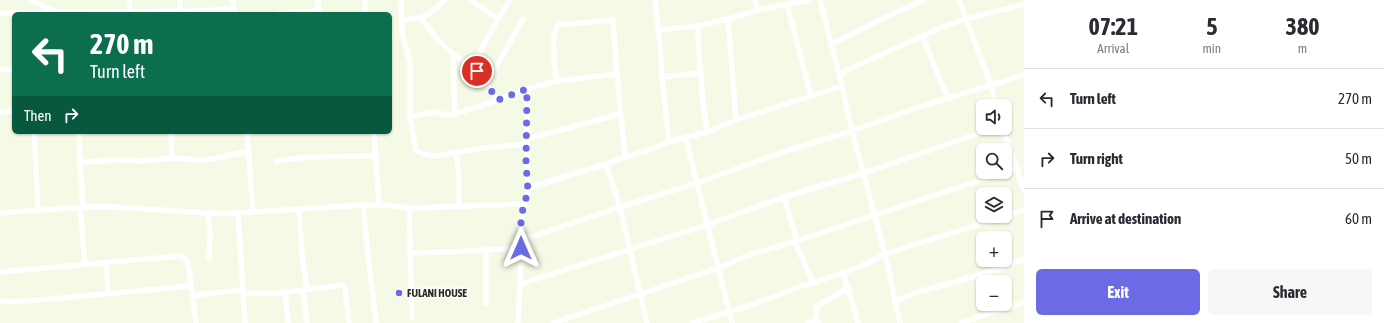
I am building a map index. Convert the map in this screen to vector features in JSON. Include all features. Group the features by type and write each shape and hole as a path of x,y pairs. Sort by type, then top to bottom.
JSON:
{"street":[{"path":"30,0 55,12"},
{"path":"130,0 130,12 234,12 233,0"},
{"path":"180,0 180,11"},
{"path":"318,0 319,12"},
{"path":"365,0 365,12"},
{"path":"401,0 402,32 410,64 410,117 416,151 432,156 527,141 620,114"},
{"path":"402,20 421,18 437,8 445,0"},
{"path":"471,0 498,19"},
{"path":"472,66 510,0"},
{"path":"655,0 669,142"},
{"path":"755,0 758,10"},
{"path":"658,30 697,26 758,10 809,0"},
{"path":"820,0 840,75 852,131 885,254 900,323"},
{"path":"832,44 924,0"},
{"path":"959,0 991,85 994,99"},
{"path":"787,4 811,96"},
{"path":"840,75 849,69 945,26 1007,10 1024,4"},
{"path":"0,13 12,13"},
{"path":"421,18 431,32 454,54 472,66 482,77 486,85 498,100"},
{"path":"486,85 522,19"},
{"path":"728,19 736,120"},
{"path":"557,81 555,68 555,28 558,25 613,20 620,114 625,156"},
{"path":"697,26 707,132"},
{"path":"922,36 948,99"},
{"path":"454,54 455,114"},
{"path":"0,70 12,69"},
{"path":"662,77 701,73"},
{"path":"410,117 432,112 455,114 527,89 557,81 617,74"},
{"path":"522,240 697,183 783,152 852,131 922,106 1024,75"},
{"path":"528,188 606,164 625,156 649,150 669,142 707,132 736,120 842,86"},
{"path":"518,323 522,240 521,218 524,204 528,195 527,89"},
{"path":"0,112 12,111"},
{"path":"34,134 38,210"},
{"path":"80,134 81,207 85,264"},
{"path":"171,134 172,158"},
{"path":"247,134 253,212"},
{"path":"374,134 379,205"},
{"path":"520,284 631,250 976,134"},
{"path":"1004,135 1016,168 1022,179 1024,190"},
{"path":"686,138 732,323"},
{"path":"80,162 109,160 144,161 172,158 213,160 248,151"},
{"path":"456,152 460,207"},
{"path":"276,161 308,157 376,156"},
{"path":"606,164 620,207 647,323"},
{"path":"553,323 718,268 749,255 796,241 1016,168"},
{"path":"784,198 796,241 813,283"},
{"path":"0,213 81,207 116,207 208,213 238,213 363,205 409,208 524,204"},
{"path":"363,205 376,323"},
{"path":"409,208 412,318"},
{"path":"299,209 307,323"},
{"path":"692,323 729,312 862,266 885,254 1024,210"},
{"path":"208,213 210,233 209,258"},
{"path":"238,213 245,323"},
{"path":"409,252 521,248"},
{"path":"486,250 486,303"},
{"path":"0,272 180,256 186,259 188,263 196,323"},
{"path":"895,301 915,293 986,273 1024,259"},
{"path":"106,263 108,293"},
{"path":"843,272 858,323"},
{"path":"192,295 244,292 285,293 343,285 349,323"},
{"path":"0,301 21,302 190,286"},
{"path":"808,323 817,322 817,306 848,288"},
{"path":"285,293 288,323"},
{"path":"960,323 1024,302"}],"place":[{"name":"FULANI HOUSE","path":"399,293"}],"route":[{"path":"477,71 498,100 527,89 526,163 528,192 521,218 521,248"}]}
